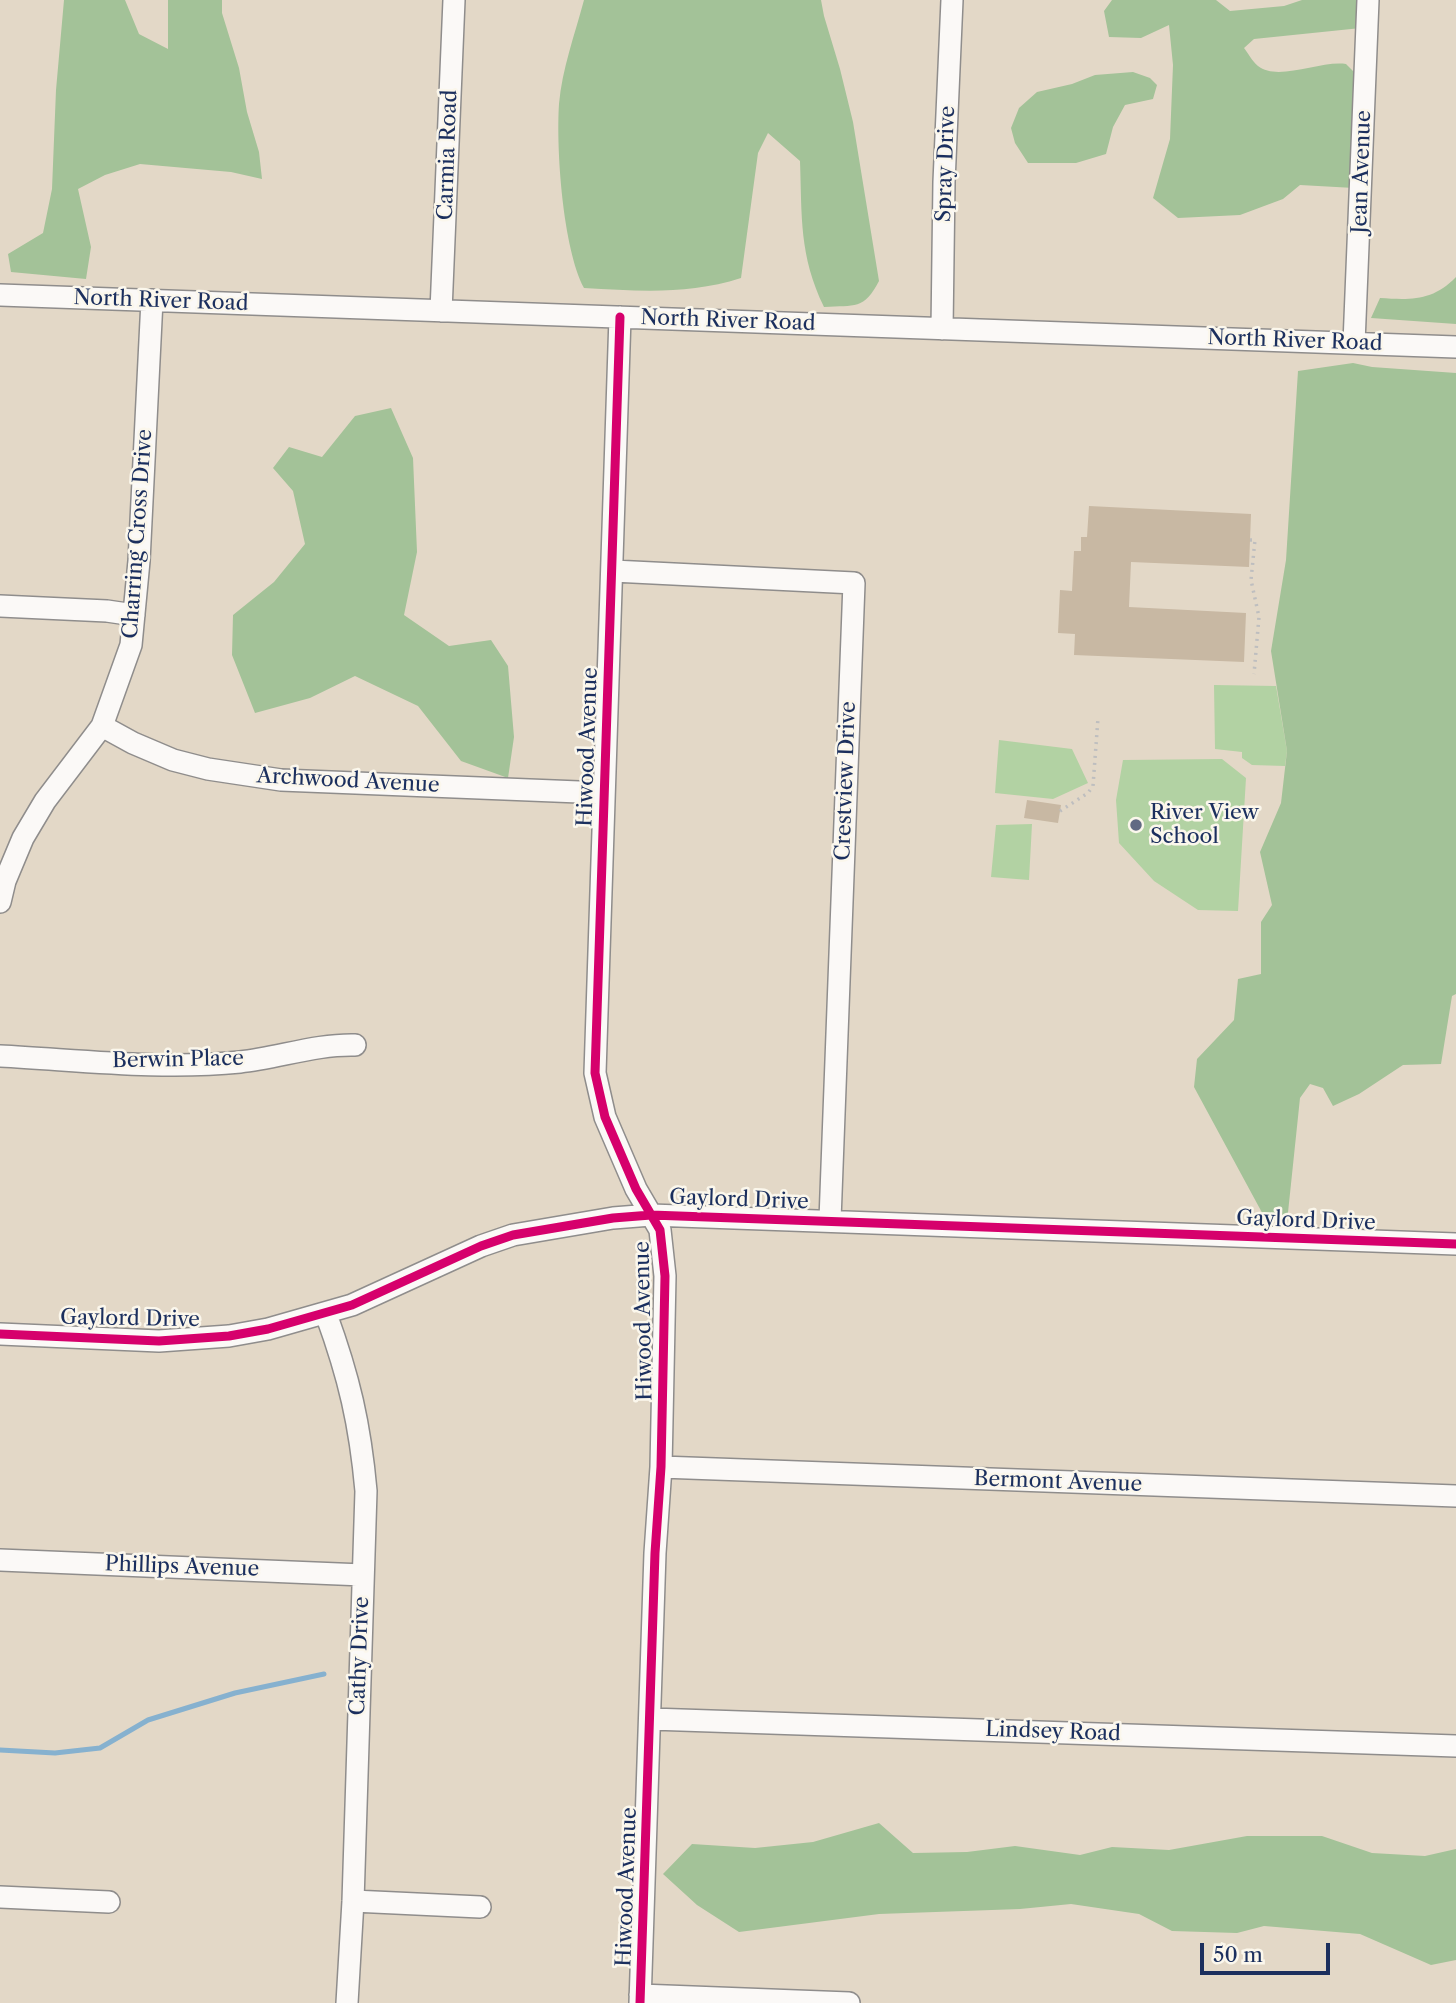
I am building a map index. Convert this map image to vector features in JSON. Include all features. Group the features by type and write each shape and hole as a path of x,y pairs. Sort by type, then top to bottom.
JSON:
{"street":[{"name":"Carmia Road","path":"441,311 454,0"},
{"name":"Spray Drive","path":"942,328 944,182 953,0"},
{"name":"Jean Avenue","path":"1354,343 1368,0"},
{"name":"North River Road","path":"0,295 1456,347"},
{"name":"Charring Cross Drive","path":"0,902 5,881 23,838 45,801 102,726 131,645 139,561 152,300"},
{"name":"Hiwood Avenue","path":"621,317 595,1073 605,1118 636,1189 660,1230 665,1276 661,1466 655,1553 640,1999"},
{"name":"Crestview Drive","path":"613,571 854,583 830,1220"},
{"path":"0,606 107,611 134,615"},
{"name":"Archwood Avenue","path":"102,726 173,760 208,769 281,780 604,793"},
{"name":"Berwin Place","path":"0,1056 180,1065 240,1062 336,1045 355,1045"},
{"name":"Gaylord Drive","path":"0,1334 159,1341 229,1336 326,1314 388,1290 481,1246 502,1239 558,1227 651,1215 1456,1244"},
{"name":"Cathy Drive","path":"326,1314 353,1395 362,1441 366,1491 353,1901 347,2003"},
{"name":"Bermont Avenue","path":"661,1466 1456,1496"},
{"name":"Phillips Avenue","path":"0,1560 363,1575"},
{"name":"Lindsey Road","path":"651,1719 1456,1746"},
{"path":"0,1897 109,1902"},
{"path":"353,1901 480,1907"},
{"path":"640,1999 849,2003"}],"path":[{"path":"1250,540 1255,540 1251,580 1259,617 1254,674"},
{"path":"1060,811 1088,793 1093,786 1098,718"}],"green space":[{"path":"64,0 125,0 139,34 168,49 168,0 222,0 222,13 239,68 247,112 259,152 262,179 231,172 140,164 105,175 78,189 91,247 86,279 11,272 8,254 43,233 52,189 56,90"},
{"path":"584,0 821,0 853,122 879,281 868,297 851,306 824,307 810,270 803,235 800,161 768,133 758,153 741,278 683,289 644,291 584,288 566,224 558,123 563,78"},
{"path":"1112,0 1216,0 1230,11 1284,6 1302,0 1362,0 1361,28 1254,39 1244,48 1258,66 1266,70 1277,72 1346,64 1359,77 1354,188 1300,185 1283,199 1240,215 1178,218 1153,198 1170,139 1173,65 1169,25 1141,38 1109,37 1104,11"},
{"path":"1133,72 1150,78 1157,85 1153,99 1125,105 1113,127 1106,154 1076,163 1028,163 1015,143 1011,128 1019,108 1037,92 1072,84 1095,75"},
{"path":"1456,277 1456,324 1371,318 1380,298 1402,299 1430,295"},
{"path":"1353,363 1372,367 1456,373 1456,994 1452,996 1441,1064 1403,1065 1359,1094 1333,1106 1323,1088 1310,1084 1300,1098 1287,1222 1266,1220 1194,1087 1197,1059 1234,1020 1238,979 1261,974 1261,922 1272,905 1260,852 1281,803 1287,751 1271,651 1286,560 1298,371"},
{"path":"391,408 413,458 417,552 404,615 449,646 491,640 508,666 514,737 508,778 461,761 418,706 355,676 310,698 255,713 232,655 233,615 274,582 305,544 293,491 273,468 289,447 322,457 355,416"},
{"path":"1214,685 1276,686 1287,751 1285,766 1252,765 1242,758 1242,752 1215,749"},
{"path":"999,740 1072,749 1088,783 1053,799 995,793"},
{"path":"1222,759 1246,778 1238,911 1198,910 1154,881 1119,843 1116,800 1123,760"},
{"path":"1032,824 1029,880 991,877 996,825"},
{"path":"879,1823 913,1853 967,1852 1015,1846 1080,1855 1112,1847 1169,1850 1247,1836 1322,1836 1372,1853 1425,1856 1456,1849 1456,1960 1431,1965 1360,1934 1264,1926 1237,1933 1172,1931 1139,1914 1071,1904 1020,1909 879,1914 739,1932 697,1905 663,1874 692,1844 755,1848 813,1842"}],"building":[{"path":"1089,506 1251,514 1249,567 1131,562 1129,607 1246,613 1244,662 1074,655 1075,634 1058,633 1060,590 1072,591 1074,551 1081,551 1081,537 1087,537"},
{"path":"1027,800 1061,805 1058,823 1024,818"}],"waterway":[{"path":"0,1750 55,1753 100,1748 148,1720 235,1693 324,1674"}],"cycle path":[{"path":"620,317 595,1073 605,1117 636,1189 660,1230 665,1276 661,1467 655,1553 640,2003"},
{"path":"0,1334 159,1341 229,1336 268,1329 352,1305 481,1246 513,1235 613,1218 651,1215 1456,1244"}],"place":[{"name":"River View School","path":"1136,825"}]}
